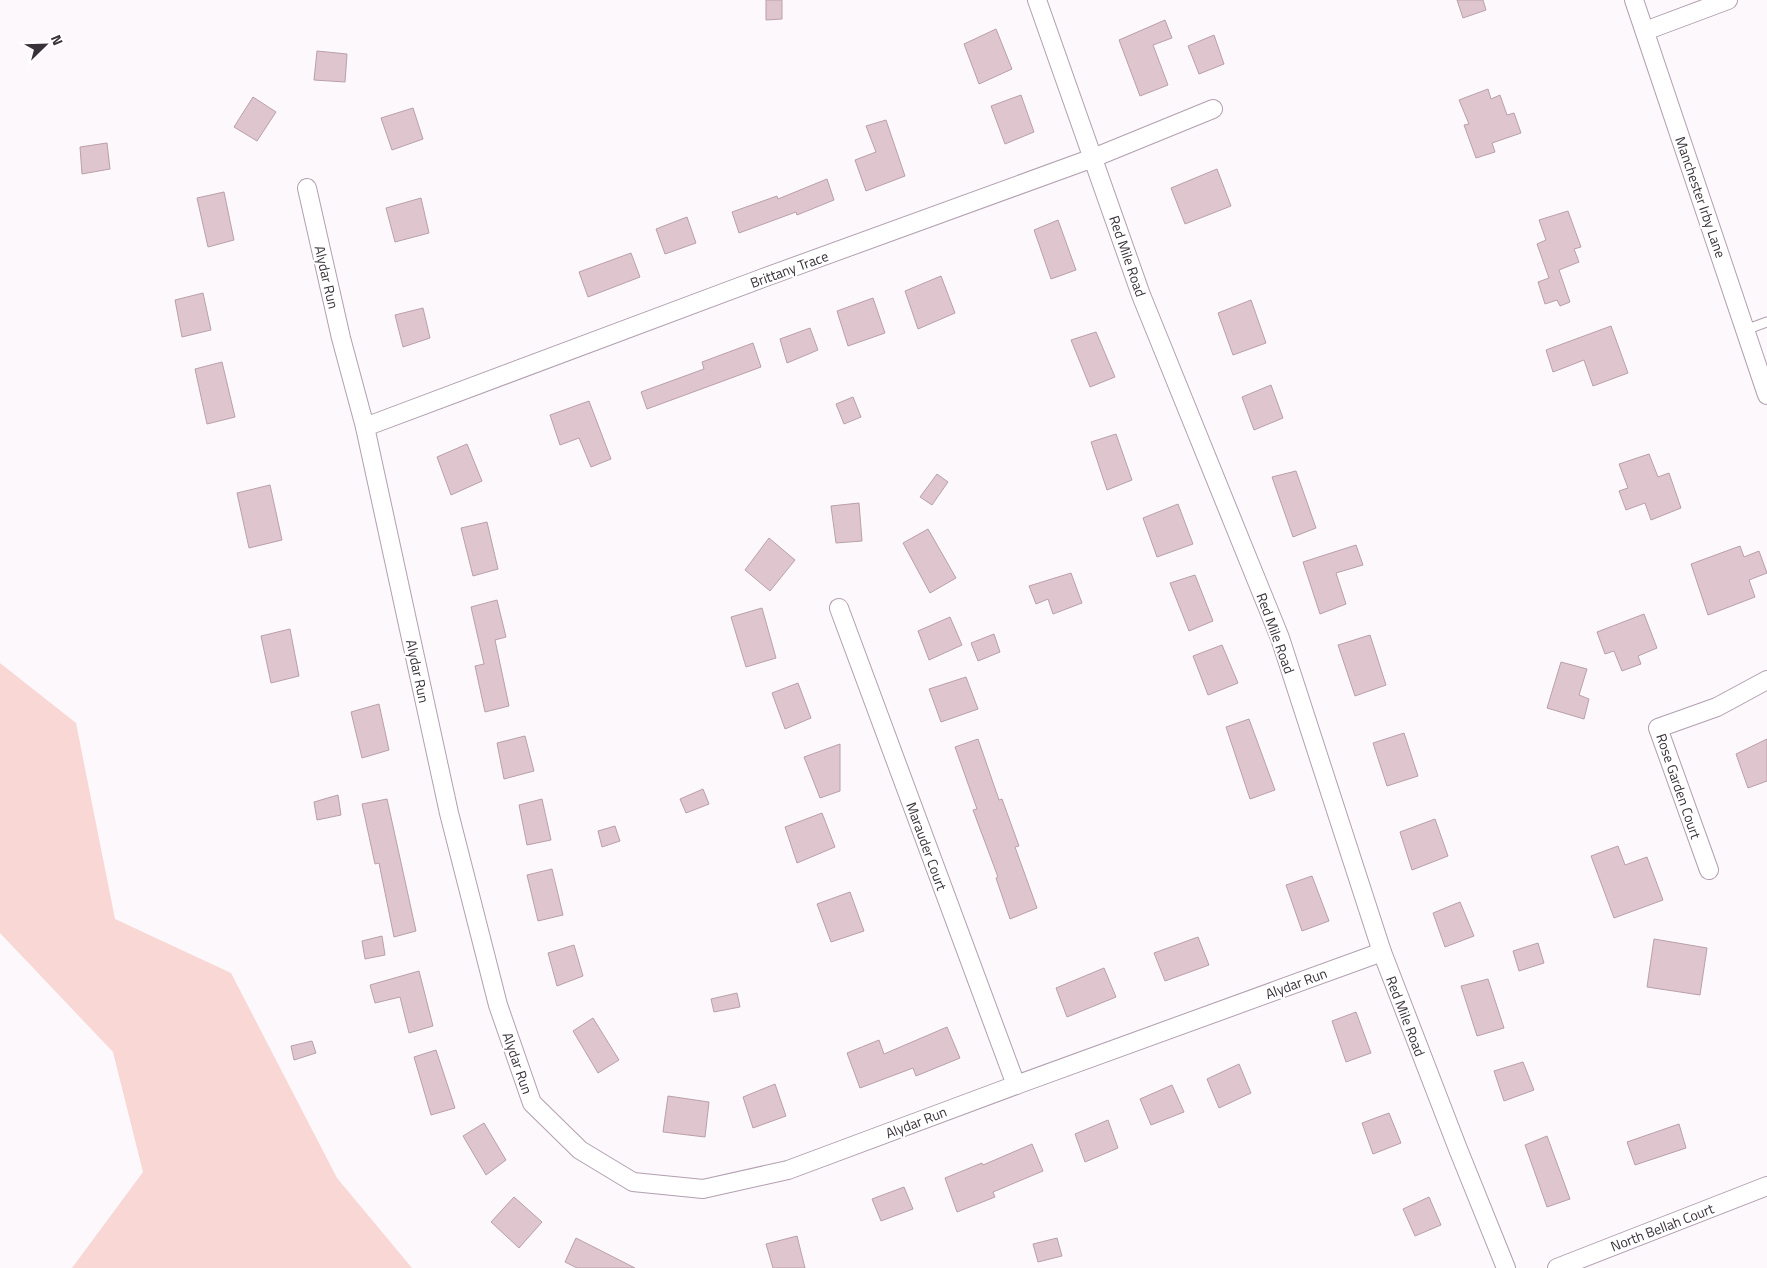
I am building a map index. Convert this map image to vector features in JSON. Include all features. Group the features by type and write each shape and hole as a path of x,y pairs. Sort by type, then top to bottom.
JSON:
{"street":[{"name":"Red Mile Road","path":"1037,0 1141,295 1280,638 1382,952 1454,1140 1506,1268"},
{"name":"Manchester Irby Lane","path":"1634,0 1767,395"},
{"path":"1645,31 1728,0"},
{"name":"Brittany Trace","path":"365,427 772,275 1094,158 1213,109"},
{"name":"Alydar Run","path":"307,188 341,338 365,427 449,813 498,1005 532,1103 580,1150 633,1182 704,1189 788,1170 1382,952"},
{"name":"Marauder Court","path":"839,608 1016,1085"},
{"name":"Rose Garden Court","path":"1709,870 1658,728 1717,707 1767,680"},
{"name":"North Bellah Court","path":"1557,1268 1767,1186"}],"lane":[{"path":"1745,330 1767,322"}],"shaded area":[{"path":"0,663 76,723 115,919 231,973 337,1178 412,1268 72,1268 143,1172 113,1052 0,933"}],"building":[{"path":"766,0 782,0 782,19 766,20"},
{"path":"1457,0 1483,0 1486,10 1463,18"},
{"path":"1165,20 1172,38 1153,45 1168,85 1140,96 1119,40"},
{"path":"996,29 1012,69 979,84 964,44"},
{"path":"1214,35 1224,64 1199,74 1188,46"},
{"path":"317,51 347,54 345,82 314,80"},
{"path":"1488,89 1491,99 1500,95 1507,115 1514,113 1521,133 1492,143 1495,152 1476,158 1464,125 1469,124 1459,100"},
{"path":"1021,95 1034,132 1005,144 991,106"},
{"path":"253,97 276,112 257,141 234,127"},
{"path":"413,108 423,139 392,150 381,118"},
{"path":"886,120 905,176 866,191 855,160 876,152 866,126"},
{"path":"107,143 110,169 82,174 80,147"},
{"path":"1217,169 1231,206 1185,224 1171,188"},
{"path":"827,179 834,200 797,215 796,212 739,233 732,212 777,196 778,199"},
{"path":"224,192 234,240 208,247 197,198"},
{"path":"421,198 429,233 395,242 386,208"},
{"path":"1568,211 1581,247 1574,249 1579,262 1559,270 1570,302 1560,306 1557,300 1545,304 1538,282 1549,278 1537,244 1546,240 1539,220"},
{"path":"687,217 696,243 665,254 656,229"},
{"path":"1058,220 1076,270 1051,279 1034,230"},
{"path":"631,253 640,277 588,297 579,272"},
{"path":"941,276 955,313 918,329 905,291"},
{"path":"203,293 211,330 182,337 175,300"},
{"path":"873,298 885,333 848,346 837,311"},
{"path":"1251,300 1266,343 1233,355 1218,313"},
{"path":"423,308 430,338 403,347 395,315"},
{"path":"1611,326 1628,373 1593,386 1584,360 1553,372 1546,350"},
{"path":"810,328 818,350 787,363 780,339"},
{"path":"1096,332 1115,377 1090,387 1071,340"},
{"path":"753,343 761,367 647,409 641,392 704,369 702,362"},
{"path":"222,362 235,417 207,424 195,369"},
{"path":"1271,385 1283,418 1254,430 1242,397"},
{"path":"853,397 861,417 844,424 836,404"},
{"path":"589,401 611,459 591,467 579,438 560,445 550,415"},
{"path":"1116,434 1132,480 1107,490 1091,442"},
{"path":"467,444 482,481 451,495 437,457"},
{"path":"1649,454 1658,477 1669,473 1681,508 1651,520 1645,503 1626,510 1619,491 1628,488 1619,464"},
{"path":"1296,471 1316,528 1293,537 1272,477"},
{"path":"937,474 948,482 932,505 920,497"},
{"path":"270,485 282,540 249,548 237,493"},
{"path":"859,503 862,541 836,543 831,506"},
{"path":"1178,504 1193,544 1157,557 1143,518"},
{"path":"487,522 498,569 473,576 461,528"},
{"path":"928,529 956,578 930,593 903,543"},
{"path":"769,538 795,560 770,591 745,570"},
{"path":"1356,545 1363,565 1336,573 1346,604 1320,614 1303,562"},
{"path":"1740,546 1744,557 1759,551 1767,573 1749,580 1755,597 1708,615 1691,564"},
{"path":"1071,573 1082,603 1053,614 1048,599 1036,604 1029,586"},
{"path":"1195,575 1213,621 1189,631 1170,583"},
{"path":"497,600 506,637 495,640 509,706 485,712 475,666 484,664 471,607"},
{"path":"762,608 776,658 746,667 731,617"},
{"path":"1644,614 1657,648 1638,656 1641,664 1622,671 1614,651 1605,654 1597,632"},
{"path":"950,617 962,645 929,660 918,631"},
{"path":"290,629 299,676 271,683 261,636"},
{"path":"994,634 1000,652 978,661 971,643"},
{"path":"1370,635 1386,685 1355,696 1338,645"},
{"path":"1222,645 1238,683 1208,695 1193,656"},
{"path":"1561,662 1587,669 1579,695 1589,699 1584,719 1547,708"},
{"path":"966,677 978,709 941,722 929,689"},
{"path":"798,683 811,718 785,729 772,693"},
{"path":"379,704 389,750 362,758 351,712"},
{"path":"1249,719 1275,790 1250,799 1226,727"},
{"path":"1404,733 1418,776 1387,786 1373,743"},
{"path":"525,736 534,771 504,779 497,743"},
{"path":"978,739 999,800 1002,799 1019,846 1015,847 1037,908 1010,919 996,878 998,877 973,810 977,809 955,747"},
{"path":"1767,739 1767,781 1748,788 1736,754"},
{"path":"840,744 840,791 820,798 804,757"},
{"path":"703,789 709,804 686,813 680,799"},
{"path":"338,795 341,815 317,820 314,802"},
{"path":"387,799 416,931 394,937 379,863 375,864 362,804"},
{"path":"542,799 551,840 527,845 519,805"},
{"path":"822,813 835,847 797,863 785,827"},
{"path":"1435,819 1448,856 1412,870 1400,832"},
{"path":"615,826 620,841 602,847 598,831"},
{"path":"1618,846 1625,865 1647,857 1663,900 1614,918 1591,856"},
{"path":"552,869 563,915 538,921 527,875"},
{"path":"1312,876 1329,921 1302,931 1286,885"},
{"path":"850,892 864,931 831,942 817,904"},
{"path":"1460,902 1474,936 1445,947 1433,913"},
{"path":"382,936 385,955 365,959 362,941"},
{"path":"1198,937 1209,965 1165,981 1154,953"},
{"path":"1654,939 1707,948 1700,995 1647,987"},
{"path":"1538,943 1544,963 1519,971 1513,951"},
{"path":"574,945 583,976 557,986 548,953"},
{"path":"1104,968 1116,997 1067,1017 1056,988"},
{"path":"419,971 433,1026 409,1033 400,997 375,1003 370,985"},
{"path":"1488,979 1504,1028 1477,1036 1461,986"},
{"path":"737,993 740,1007 714,1012 711,999"},
{"path":"1356,1012 1371,1053 1346,1062 1332,1021"},
{"path":"593,1018 619,1060 598,1073 573,1031"},
{"path":"947,1027 960,1058 916,1076 913,1068 860,1088 847,1053 879,1040 884,1054"},
{"path":"312,1041 316,1053 294,1060 291,1046"},
{"path":"436,1050 455,1108 431,1115 414,1057"},
{"path":"1523,1062 1534,1090 1504,1101 1494,1071"},
{"path":"1239,1064 1251,1093 1219,1108 1207,1079"},
{"path":"775,1084 786,1116 753,1128 743,1097"},
{"path":"1172,1085 1184,1112 1151,1125 1140,1099"},
{"path":"668,1096 709,1102 705,1137 663,1132"},
{"path":"1389,1113 1401,1143 1373,1154 1362,1123"},
{"path":"1108,1120 1118,1148 1085,1162 1075,1134"},
{"path":"484,1123 506,1160 486,1175 463,1136"},
{"path":"1679,1124 1686,1148 1635,1165 1627,1142"},
{"path":"1547,1136 1570,1199 1547,1207 1525,1145"},
{"path":"1032,1144 1043,1171 993,1192 995,1197 957,1212 945,1178 982,1163 983,1165"},
{"path":"904,1187 913,1209 881,1221 872,1199"},
{"path":"514,1197 542,1222 519,1248 491,1222"},
{"path":"1429,1197 1441,1225 1415,1236 1403,1209"},
{"path":"797,1236 805,1268 773,1268 766,1244"},
{"path":"576,1238 635,1268 577,1268 565,1262"},
{"path":"1057,1238 1062,1256 1038,1262 1033,1244"}]}
